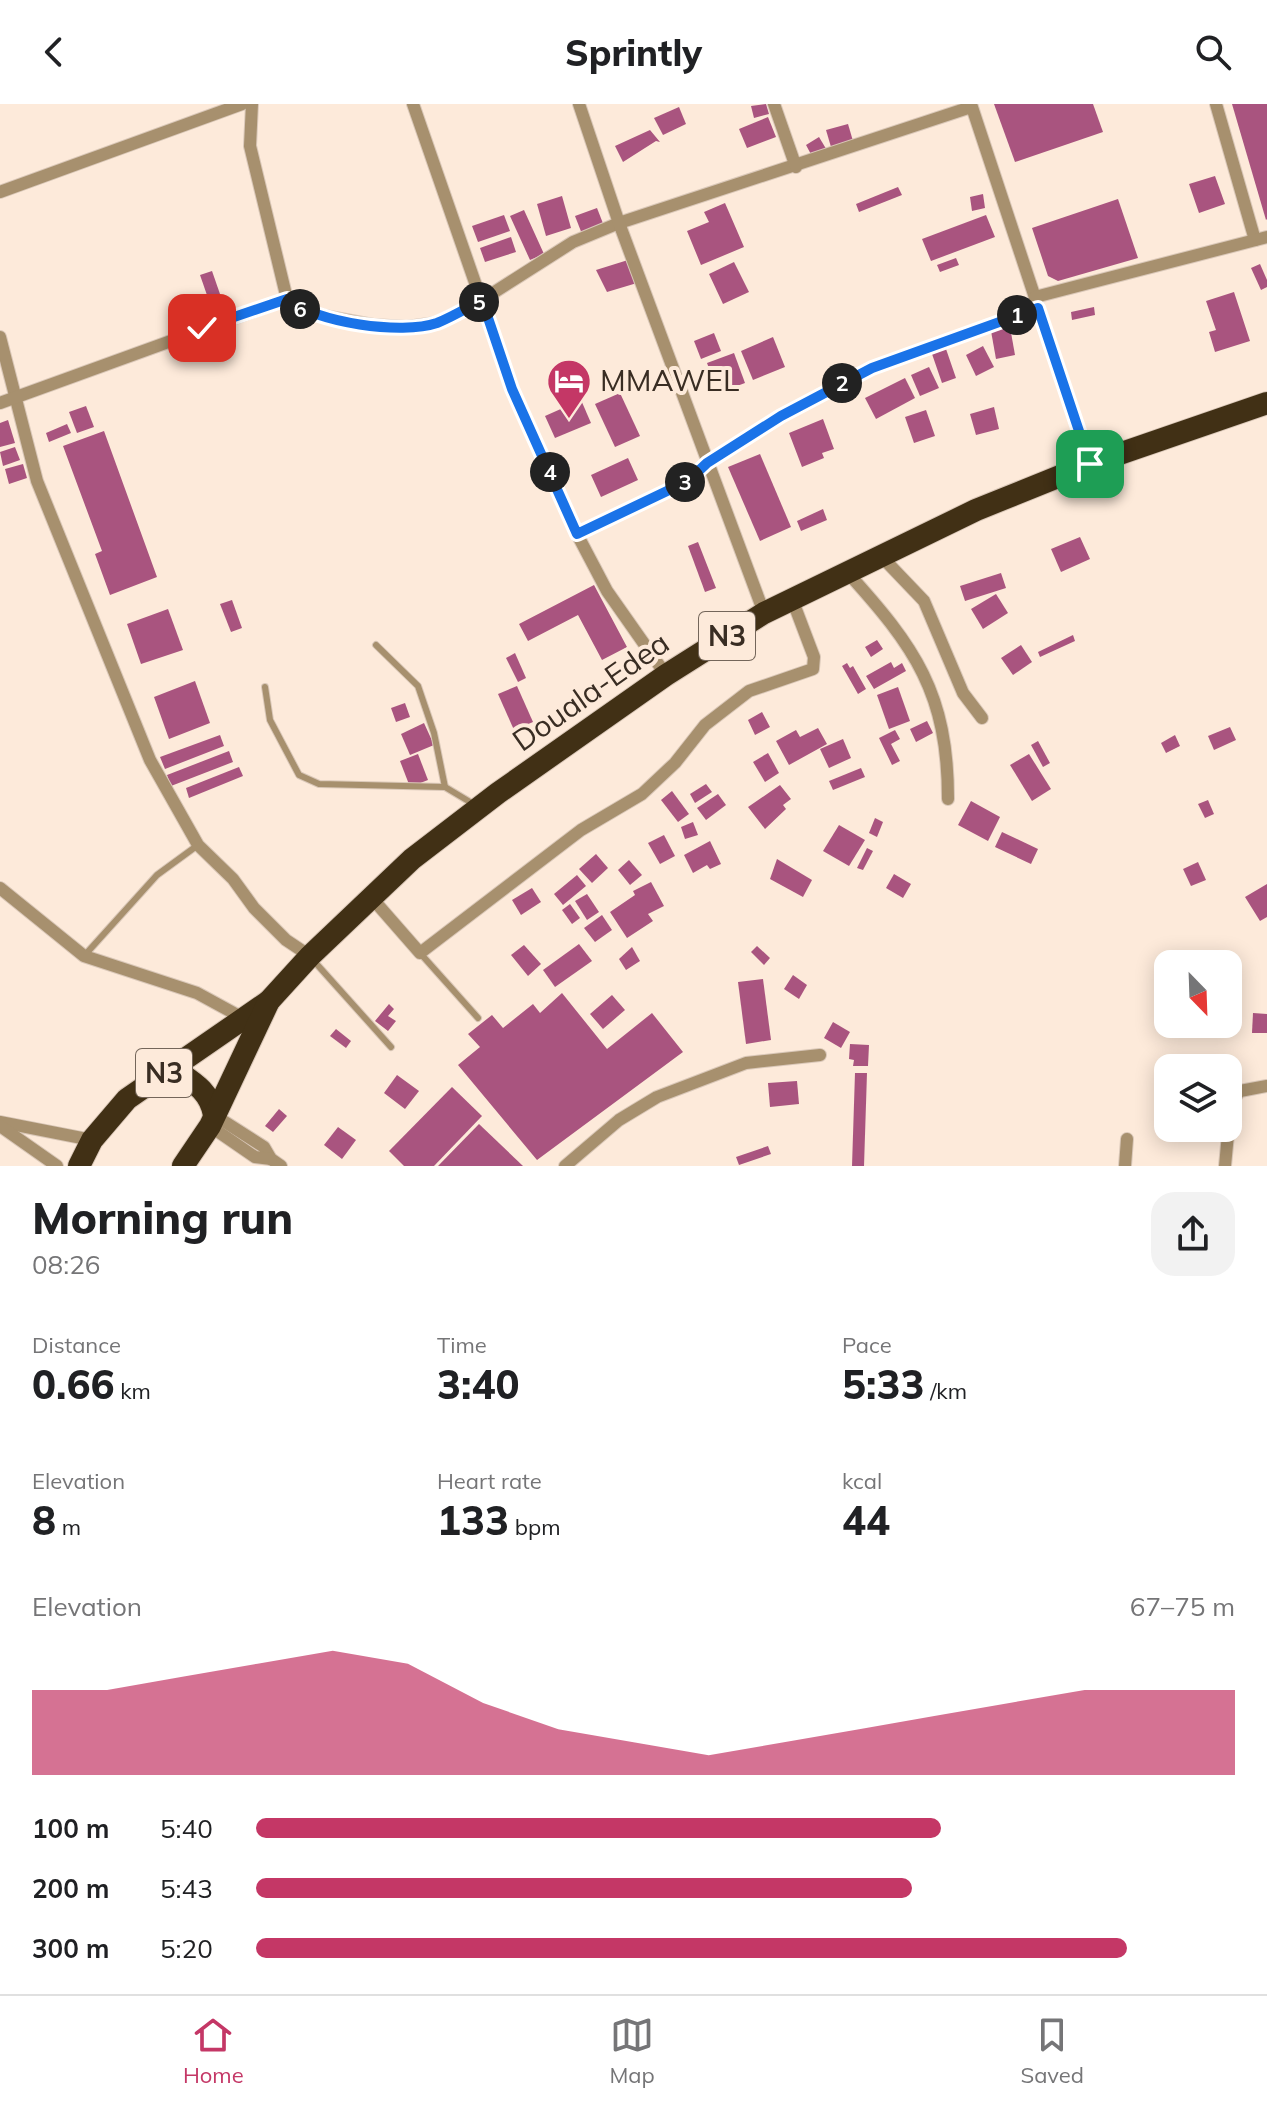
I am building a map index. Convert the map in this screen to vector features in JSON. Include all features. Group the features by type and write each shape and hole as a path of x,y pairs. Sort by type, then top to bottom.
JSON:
{"highway":[{"name":"Douala-Edea","path":"183,1166 212,1120 269,1001 371,897 412,859 478,807 666,675 764,613 976,510 1090,464 1267,403"},
{"name":"Douala-Edea","path":"79,1166 92,1140 127,1099 156,1077 174,1069 241,1017 269,1001"},
{"path":"174,1069 206,1094 212,1120"}],"street":[{"path":"0,192 242,104"},
{"path":"252,104 250,146 287,299 308,313 373,325 407,327 436,323 482,300 573,242 619,223 796,167 971,105 1090,464"},
{"path":"413,104 512,389 577,534 607,591 666,675"},
{"path":"579,104 619,223 764,613"},
{"path":"774,104 796,167"},
{"path":"577,534 688,481 707,463 781,416 872,368 1037,302 1261,238 1216,104"},
{"path":"0,403 287,299"},
{"path":"0,337 37,481 150,760 198,845 233,879 254,908 286,940 310,956"},
{"path":"881,556 924,601 963,693 982,718"},
{"path":"847,572 896,626 920,662 948,752 948,799"},
{"path":"371,897 420,953 581,830 642,794 675,763 705,725 749,691 813,669 814,657 792,599"},
{"path":"0,888 84,956 197,993 241,1017"},
{"path":"565,1166 619,1120 657,1097 746,1063 820,1055"},
{"path":"1225,1166 1231,1102 1240,1091 1267,1086"},
{"path":"212,1120 264,1147 276,1162"},
{"path":"0,1124 92,1140"},
{"path":"0,1124 57,1166"},
{"path":"1125,1166 1127,1139"}],"lane":[{"path":"376,645 418,686 434,733 445,787"},
{"path":"265,687 270,720 299,775 319,784 445,787 478,807"},
{"path":"84,956 157,875 198,845"},
{"path":"420,953 478,1018"},
{"path":"310,956 391,1047"}],"building":[{"path":"766,104 769,114 754,118 751,106"},
{"path":"994,104 1093,104 1103,132 1015,162"},
{"path":"1232,104 1267,104 1266,220"},
{"path":"679,107 686,124 663,135 654,118"},
{"path":"768,117 776,137 747,148 739,129"},
{"path":"848,124 853,141 831,147 826,130"},
{"path":"650,130 660,142 656,141 623,162 615,146"},
{"path":"819,137 828,152 814,160 806,145"},
{"path":"1215,176 1225,204 1199,213 1189,184"},
{"path":"898,187 902,195 859,212 856,204"},
{"path":"983,194 985,208 972,211 970,197"},
{"path":"562,196 571,228 546,236 537,204"},
{"path":"1118,199 1138,258 1058,281 1048,276 1032,228"},
{"path":"725,203 744,247 701,265 687,231 709,222 704,212"},
{"path":"597,208 604,226 582,234 575,216"},
{"path":"524,210 544,254 530,260 510,216"},
{"path":"504,215 510,231 478,242 472,226"},
{"path":"986,215 995,237 931,261 922,239"},
{"path":"511,237 516,252 485,262 480,248"},
{"path":"956,258 959,265 940,272 937,265"},
{"path":"628,260 637,283 607,292 596,270"},
{"path":"734,262 749,292 723,304 709,274"},
{"path":"1260,264 1267,280 1267,287 1261,290 1251,268"},
{"path":"212,271 220,294 208,298 200,275"},
{"path":"1234,292 1250,341 1215,352 1209,332 1216,330 1206,301"},
{"path":"1094,307 1095,315 1072,320 1071,312"},
{"path":"1010,327 1015,355 996,359 991,331"},
{"path":"714,333 721,351 701,359 694,341"},
{"path":"773,337 785,367 753,380 741,351"},
{"path":"983,346 994,367 976,376 966,355"},
{"path":"946,349 956,378 942,383 932,354"},
{"path":"734,353 745,383 718,393 707,363"},
{"path":"929,367 939,388 920,396 911,375"},
{"path":"905,378 915,398 876,419 865,398"},
{"path":"620,393 640,436 615,447 595,404"},
{"path":"581,400 591,423 555,438 545,416"},
{"path":"86,406 94,427 77,433 69,412"},
{"path":"994,407 999,429 976,435 970,414"},
{"path":"926,410 935,436 914,443 905,417"},
{"path":"823,419 834,449 822,453 824,458 802,467 789,433"},
{"path":"8,420 15,443 0,447 0,423"},
{"path":"67,424 71,433 49,442 46,433"},
{"path":"104,431 157,577 110,595 95,554 102,551 63,446"},
{"path":"15,447 20,460 3,466 0,452"},
{"path":"760,454 791,527 760,541 728,467"},
{"path":"628,458 638,480 601,497 591,475"},
{"path":"23,464 27,478 9,484 5,469"},
{"path":"823,509 827,520 801,531 797,521"},
{"path":"1080,537 1090,559 1061,572 1051,549"},
{"path":"698,542 716,588 705,592 688,546"},
{"path":"1001,573 1006,588 965,601 960,586"},
{"path":"594,585 627,647 602,660 578,615 528,641 519,624"},
{"path":"996,594 1008,613 983,629 971,609"},
{"path":"232,600 242,628 231,632 220,604"},
{"path":"168,609 183,650 141,664 127,624"},
{"path":"1073,635 1075,641 1040,657 1038,652"},
{"path":"877,640 883,649 871,657 865,647"},
{"path":"1021,645 1032,662 1013,675 1001,658"},
{"path":"515,653 526,678 518,682 506,658"},
{"path":"891,662 894,668 902,663 906,671 874,689 866,676"},
{"path":"847,663 850,668 853,666 866,689 858,694 842,666"},
{"path":"195,681 210,723 169,739 154,697"},
{"path":"517,686 533,722 514,730 498,694"},
{"path":"898,687 910,721 889,729 877,695"},
{"path":"405,703 410,717 396,722 391,708"},
{"path":"762,712 770,727 755,735 748,720"},
{"path":"927,721 933,733 916,742 910,729"},
{"path":"424,723 434,745 410,755 401,734"},
{"path":"1230,727 1236,740 1214,750 1208,736"},
{"path":"818,728 827,744 789,765 776,741 796,730 800,737"},
{"path":"895,730 900,739 891,744 900,761 892,765 879,738"},
{"path":"220,735 224,746 165,769 160,757"},
{"path":"1175,735 1180,746 1166,753 1161,743"},
{"path":"843,739 851,758 829,768 820,749"},
{"path":"1038,741 1050,763 1043,767 1031,745"},
{"path":"229,751 233,762 171,786 167,775"},
{"path":"768,753 779,773 765,782 753,762"},
{"path":"418,754 428,780 410,787 400,761"},
{"path":"1029,754 1051,789 1032,801 1010,765"},
{"path":"239,767 243,776 189,798 186,788"},
{"path":"861,768 865,777 833,790 829,781"},
{"path":"706,784 712,792 695,803 690,794"},
{"path":"780,785 791,799 783,805 786,809 765,829 748,807"},
{"path":"672,791 689,814 678,822 661,800"},
{"path":"718,794 726,805 706,820 697,808"},
{"path":"1208,800 1214,814 1205,818 1198,804"},
{"path":"971,801 1000,817 988,841 958,825"},
{"path":"875,818 883,822 877,837 869,833"},
{"path":"693,822 698,835 685,839 681,827"},
{"path":"839,825 865,840 849,866 823,851"},
{"path":"1002,832 1038,849 1031,864 995,847"},
{"path":"664,835 675,856 660,864 648,843"},
{"path":"710,841 721,864 710,869 707,865 693,873 684,855"},
{"path":"867,848 873,851 863,870 857,868"},
{"path":"596,854 608,868 592,883 579,869"},
{"path":"777,859 812,880 803,897 770,879"},
{"path":"629,860 642,875 630,885 618,870"},
{"path":"1198,862 1206,880 1191,886 1183,869"},
{"path":"894,874 911,884 903,898 886,888"},
{"path":"577,875 586,886 563,905 554,894"},
{"path":"651,882 664,906 648,914 653,921 627,938 610,912 635,895 633,891"},
{"path":"1267,884 1267,917 1260,921 1245,897"},
{"path":"532,888 541,902 521,915 512,900"},
{"path":"587,894 599,912 587,920 575,901"},
{"path":"570,904 580,918 572,924 562,910"},
{"path":"602,915 612,930 595,942 584,928"},
{"path":"579,944 592,961 555,987 543,970"},
{"path":"524,945 541,964 528,976 511,955"},
{"path":"757,946 770,958 764,965 751,952"},
{"path":"632,947 640,961 626,970 619,959"},
{"path":"793,975 807,985 799,999 784,989"},
{"path":"763,979 771,1040 746,1044 738,982"},
{"path":"562,993 607,1049 652,1013 683,1052 537,1160 458,1065 480,1047 468,1034 492,1015 503,1028 533,1004 540,1013"},
{"path":"612,995 625,1010 603,1029 590,1014"},
{"path":"389,1004 394,1009 388,1016 396,1021 388,1031 375,1021"},
{"path":"1253,1013 1267,1014 1267,1033 1252,1033"},
{"path":"833,1022 850,1032 841,1048 824,1038"},
{"path":"336,1029 351,1041 346,1048 330,1036"},
{"path":"850,1044 869,1045 868,1066 853,1066 854,1060 849,1059"},
{"path":"855,1073 867,1073 864,1166 852,1166"},
{"path":"397,1075 419,1091 405,1109 384,1093"},
{"path":"797,1081 799,1104 770,1107 768,1083"},
{"path":"452,1087 482,1116 434,1166 404,1166 389,1151"},
{"path":"279,1109 287,1116 273,1132 265,1126"},
{"path":"479,1124 523,1166 438,1166"},
{"path":"338,1127 356,1140 342,1159 324,1145"},
{"path":"768,1146 771,1154 739,1165 736,1157"}],"place":[{"name":"MMAWEL","path":"569,420"}],"route":[{"path":"202,328 287,299 308,313 373,325 407,327 436,323 482,300 512,389 577,534 688,481 707,463 781,416 872,368 1038,308 1090,464"}]}
